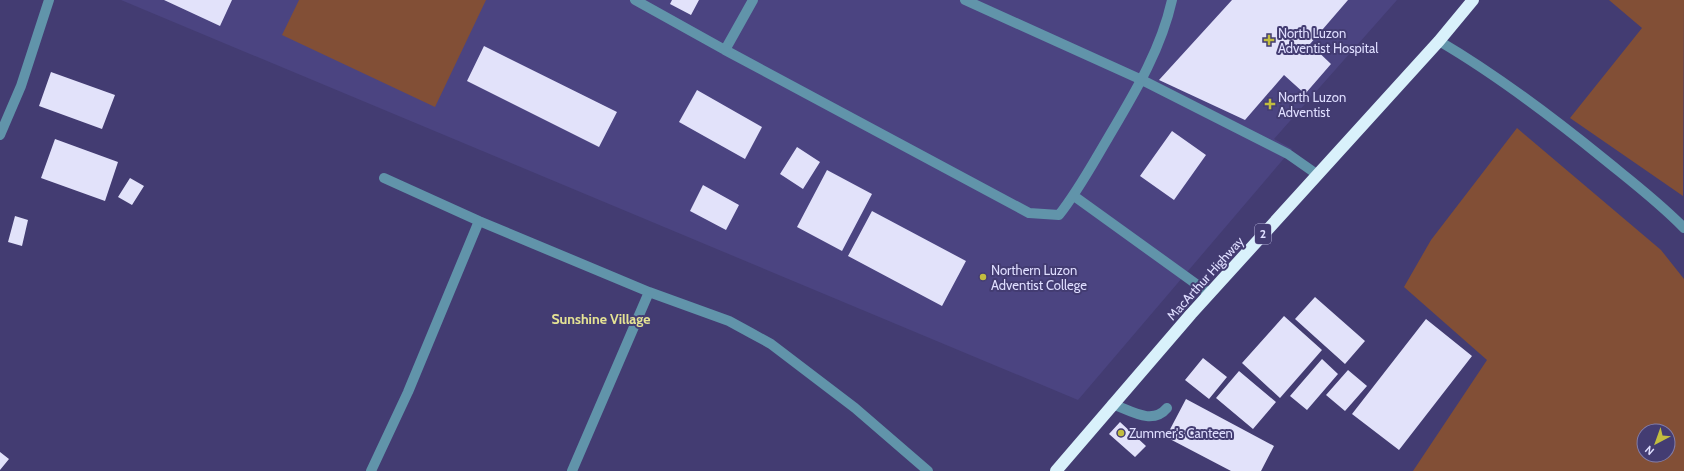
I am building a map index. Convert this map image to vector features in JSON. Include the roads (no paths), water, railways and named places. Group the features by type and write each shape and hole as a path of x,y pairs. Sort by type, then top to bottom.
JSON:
{"highway":[{"name":"MacArthur Highway","path":"1056,471 1112,404 1439,41 1473,0"}],"street":[{"path":"0,135 21,86 49,0"},
{"path":"635,0 1029,213 1059,215 1074,196 1142,80 1168,16 1172,0"},
{"path":"725,50 753,0"},
{"path":"965,0 1142,80 1288,154 1318,175"},
{"path":"1439,41 1480,65 1553,118 1622,174 1684,228"},
{"path":"384,178 479,221 649,292 729,321 771,344 855,408 928,471"},
{"path":"1074,196 1210,294"},
{"path":"371,471 408,392 479,221"},
{"path":"572,471 649,292"},
{"path":"1112,404 1150,418 1162,414 1167,408"}],"place":[{"name":"North Luzon Adventist Hospital","path":"1269,40"},
{"name":"North Luzon Adventist","path":"1270,104"},
{"name":"Northern Luzon Adventist College","path":"983,277"},
{"name":"Zummer's Canteen","path":"1121,433"}],"district":[{"name":"Sunshine Village","path":"601,319"}]}
